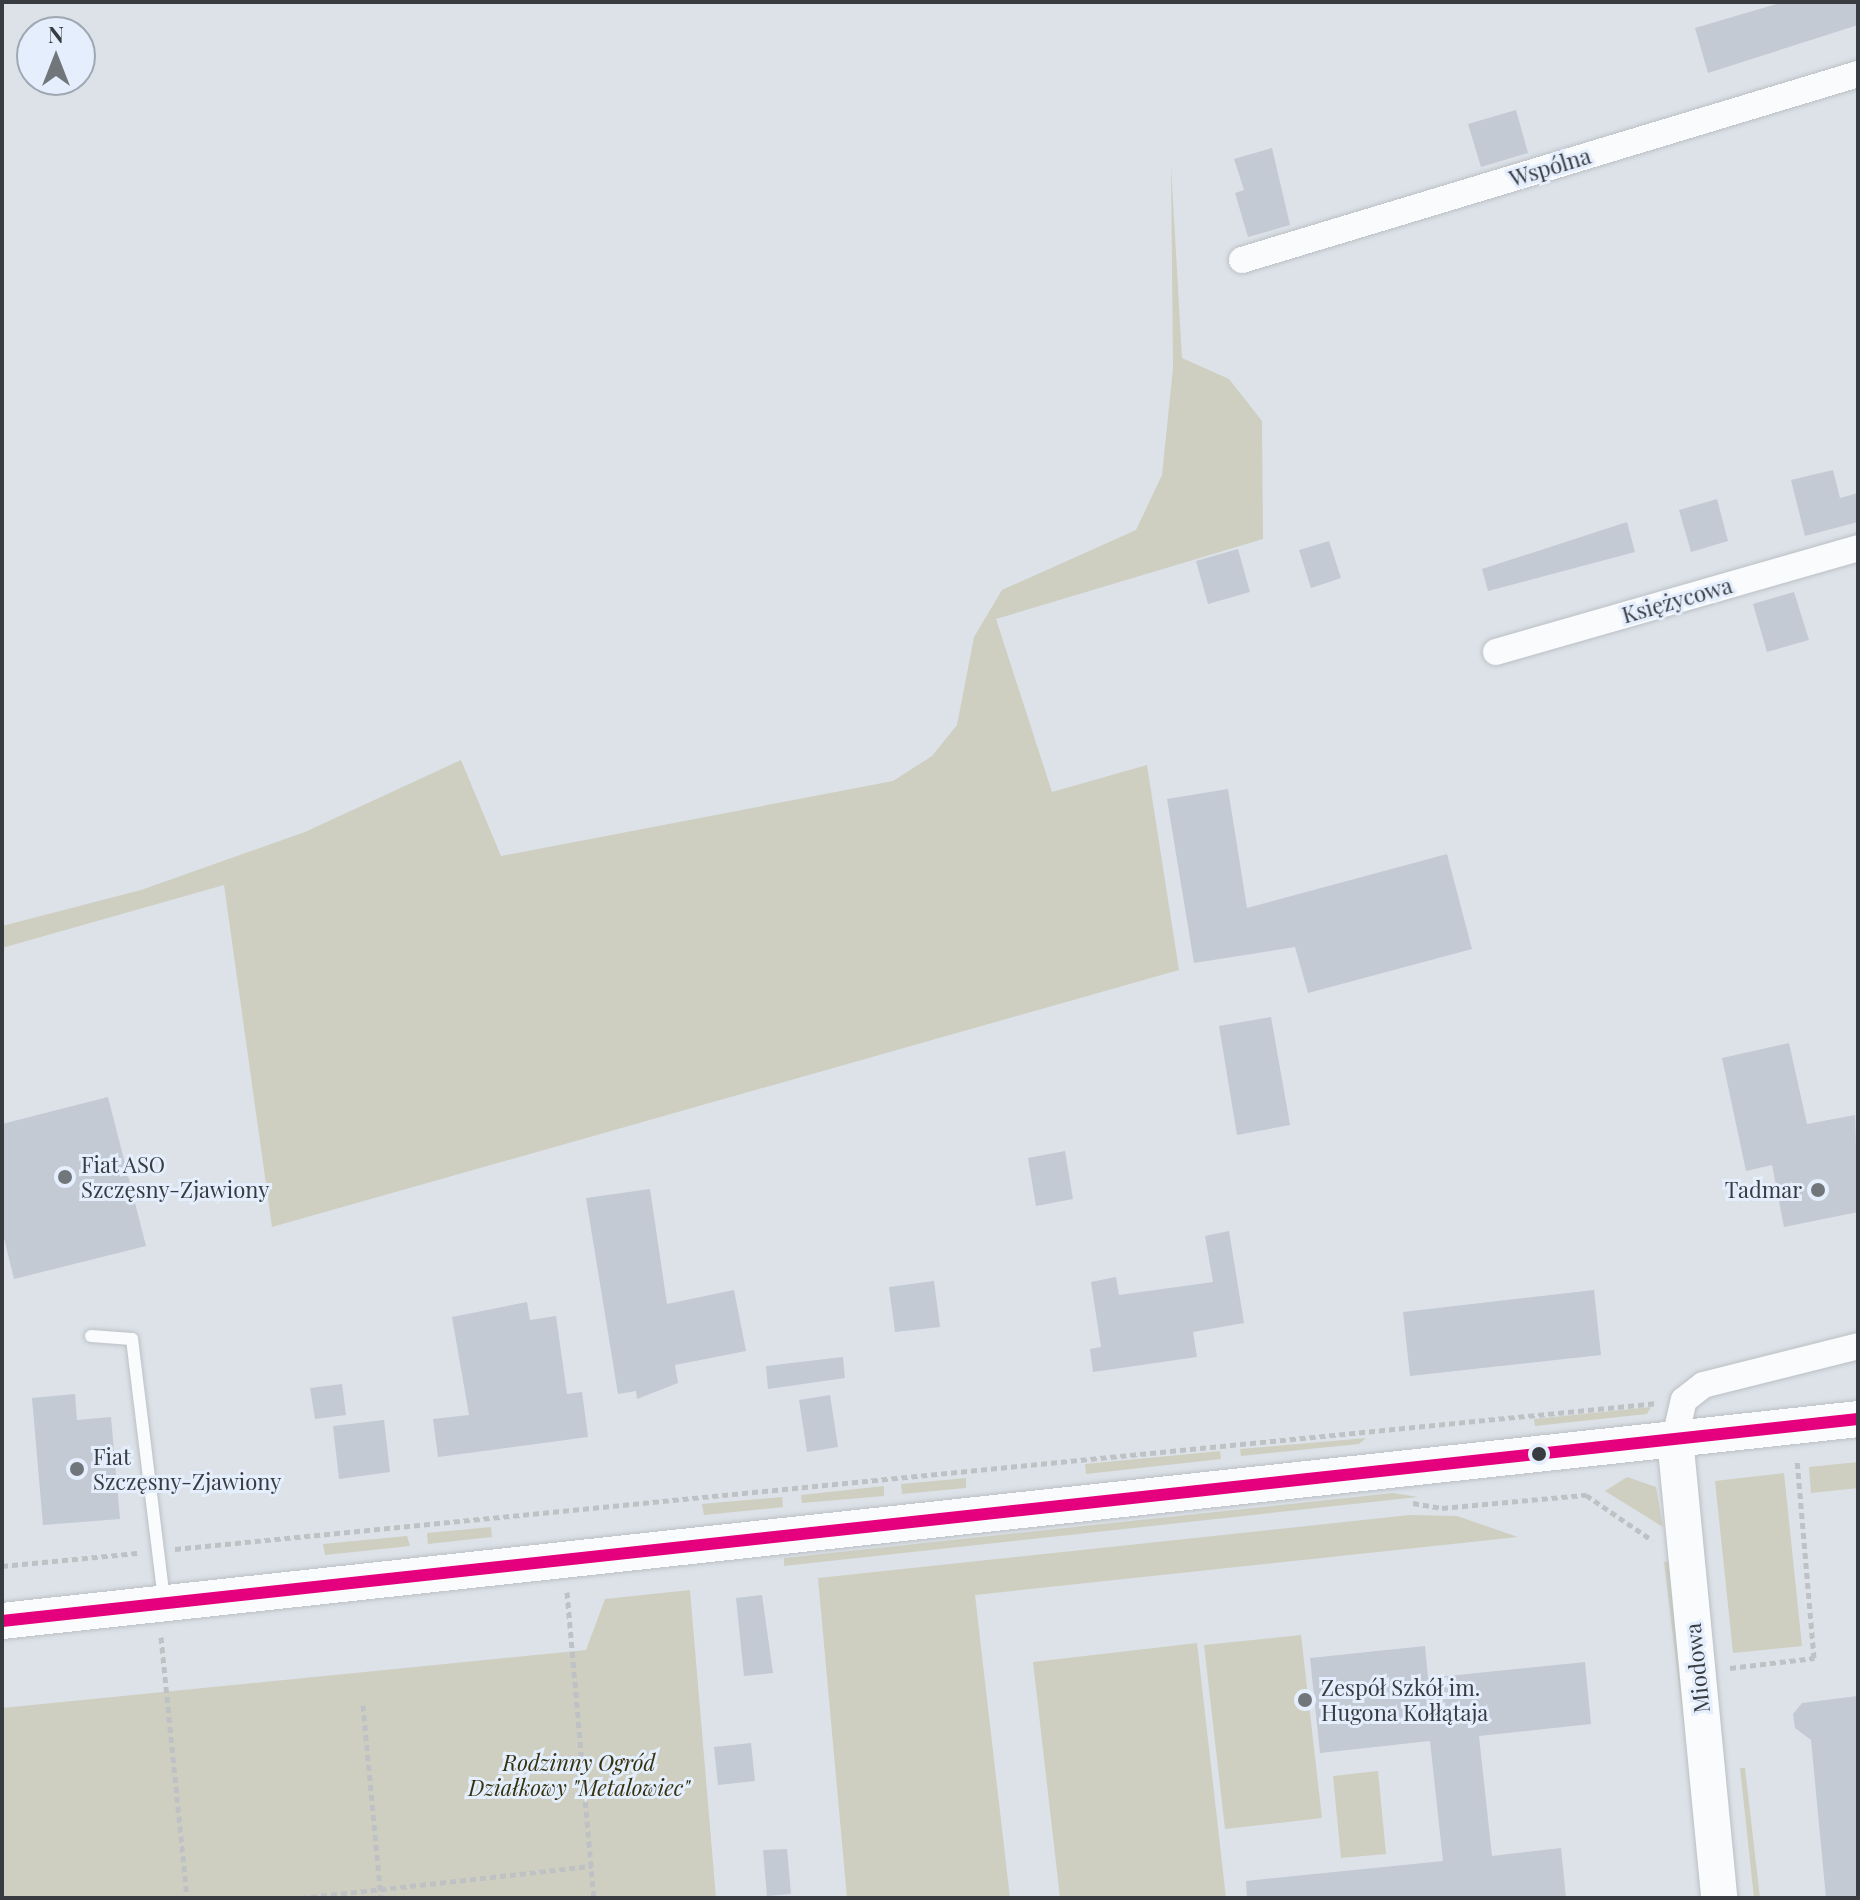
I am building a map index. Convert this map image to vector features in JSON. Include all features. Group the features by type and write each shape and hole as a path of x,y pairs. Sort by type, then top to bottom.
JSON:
{"main road":[{"path":"2,1620 161,1604 566,1576 1675,1438 1858,1419"},
{"name":"Miodowa","path":"1675,1438 1719,1898"}],"street":[{"name":"Wspólna","path":"1242,260 1858,74"},
{"name":"Księżycowa","path":"1496,652 1858,548"},
{"path":"1675,1438 1684,1400 1716,1378 1858,1346"}],"lane":[{"path":"91,1336 132,1339 158,1551 161,1604"}],"path":[{"path":"2,1566 1684,1400"},
{"path":"1782,1462 1812,1459"},
{"path":"1725,1668 1814,1658 1797,1460"},
{"path":"1400,1504 1442,1508 1586,1495 1655,1543"},
{"path":"566,1576 583,1591"},
{"path":"566,1576 594,1898"},
{"path":"161,1604 187,1898"},
{"path":"363,1705 381,1898"},
{"path":"301,1898 592,1866"}],"green space":[{"path":"1171,165 1182,358 1229,379 1262,421 1263,539 996,619 1052,792 1147,765 1179,970 272,1227 224,885 2,948 2,926 141,890 305,832 461,760 501,856 893,781 932,756 957,725 974,637 1002,590 1136,530 1162,475 1173,368"},
{"path":"1651,1407 1647,1414 1535,1426 1534,1419"},
{"path":"1366,1438 1359,1444 1241,1456 1240,1449"},
{"path":"1220,1451 1221,1459 1086,1474 1085,1464"},
{"path":"1858,1462 1858,1488 1811,1493 1809,1467"},
{"path":"1784,1473 1802,1646 1733,1653 1715,1481"},
{"path":"1627,1477 1656,1487 1663,1527 1605,1491"},
{"path":"966,1478 966,1488 902,1494 901,1484"},
{"path":"884,1486 884,1496 802,1503 801,1495"},
{"path":"1393,1493 1418,1497 784,1566 784,1558"},
{"path":"782,1497 783,1507 704,1515 702,1504"},
{"path":"1410,1515 1457,1516 1518,1537 975,1595 1010,1898 847,1898 818,1578"},
{"path":"491,1527 492,1537 428,1544 427,1533"},
{"path":"407,1536 410,1546 325,1555 323,1544"},
{"path":"1671,1561 1692,1793 1664,1562"},
{"name":"Rodzinny Ogród Działkowy \"Metalowiec\"","path":"690,1590 716,1898 2,1898 2,1708 586,1650 605,1599"},
{"path":"1301,1635 1322,1818 1225,1829 1204,1645"},
{"path":"1197,1643 1226,1898 1060,1898 1033,1662"},
{"path":"1740,1768 1745,1768 1760,1898 1754,1898"},
{"path":"1378,1771 1386,1854 1341,1858 1333,1776"}],"building":[{"path":"1783,2 1858,2 1858,25 1708,73 1695,28"},
{"path":"1516,110 1528,153 1481,167 1468,124"},
{"path":"1272,148 1290,225 1248,237 1235,193 1244,190 1234,159"},
{"path":"1833,470 1840,498 1858,493 1858,522 1805,536 1791,480"},
{"path":"1717,499 1728,541 1691,552 1679,510"},
{"path":"1627,522 1635,552 1488,591 1482,569"},
{"path":"1329,541 1341,578 1311,588 1299,550"},
{"path":"1238,549 1250,592 1208,604 1196,561"},
{"path":"1794,592 1809,640 1767,652 1753,604"},
{"path":"1228,789 1247,908 1447,854 1472,949 1308,993 1295,947 1194,963 1167,799"},
{"path":"1271,1017 1290,1125 1237,1135 1219,1026"},
{"path":"1789,1043 1807,1124 1855,1115 1858,1212 1784,1227 1772,1165 1746,1171 1722,1058"},
{"name":"Fiat ASO Szczęsny-Zjawiony","path":"108,1097 146,1246 14,1279 2,1230 2,1124"},
{"path":"1065,1151 1073,1199 1036,1206 1028,1158"},
{"path":"650,1189 667,1304 734,1290 746,1351 675,1365 678,1383 637,1399 636,1391 618,1394 586,1198"},
{"path":"1229,1231 1244,1323 1193,1332 1197,1357 1093,1372 1090,1349 1101,1347 1091,1282 1116,1277 1119,1295 1213,1282 1205,1236"},
{"path":"934,1281 940,1327 895,1332 889,1287"},
{"path":"1594,1290 1601,1355 1410,1376 1403,1312"},
{"path":"527,1302 530,1320 556,1316 567,1394 582,1392 588,1437 438,1457 433,1419 469,1415 452,1317"},
{"path":"843,1357 845,1378 768,1389 766,1366"},
{"path":"342,1384 346,1415 315,1419 310,1388"},
{"name":"Fiat Szczęsny-Zjawiony","path":"75,1394 77,1420 111,1417 120,1519 43,1525 32,1398"},
{"path":"830,1395 838,1447 807,1452 799,1400"},
{"path":"384,1420 390,1472 339,1479 333,1426"},
{"path":"762,1595 773,1673 744,1676 736,1598"},
{"path":"1425,1646 1428,1678 1585,1662 1591,1724 1479,1736 1492,1856 1561,1848 1566,1898 1247,1898 1246,1881 1443,1861 1430,1741 1320,1753 1310,1658"},
{"path":"1858,1696 1858,1898 1826,1898 1811,1740 1795,1728 1793,1714 1802,1703"},
{"path":"751,1743 755,1781 718,1785 714,1747"},
{"path":"787,1849 791,1894 767,1896 763,1850"}],"transit line":[{"path":"2,1621 1858,1419"}],"place":[{"name":"Fiat ASO Szczęsny-Zjawiony","path":"65,1177"},
{"name":"Tadmar","path":"1818,1190"},
{"name":"Fiat Szczęsny-Zjawiony","path":"77,1469"},
{"name":"Zespół Szkół im. Hugona Kołłątaja","path":"1305,1700"}]}
